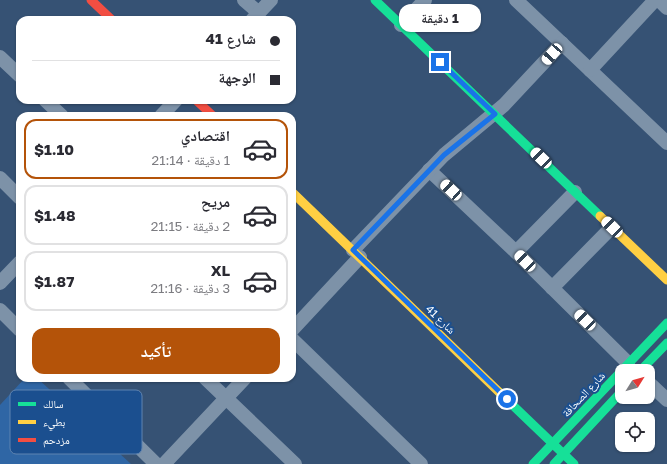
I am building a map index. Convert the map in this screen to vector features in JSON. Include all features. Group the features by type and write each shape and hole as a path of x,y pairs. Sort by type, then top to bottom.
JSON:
{"main road":[{"path":"91,0 108,16"},
{"path":"374,0 667,280"},
{"path":"200,104 209,112"},
{"name":"شارع 41","path":"296,196 574,464"},
{"name":"شارع الصحافة","path":"533,464 667,323"},
{"path":"647,364 667,343"},
{"path":"554,464 615,398"}],"street":[{"path":"244,0 254,16"},
{"path":"256,16 271,0"},
{"path":"401,25 425,0"},
{"path":"516,0 667,143"},
{"path":"590,70 655,0"},
{"path":"659,0 667,8"},
{"path":"296,325 356,253 429,170 454,146 495,114 514,96 562,43"},
{"path":"0,57 16,72"},
{"path":"49,104 58,112"},
{"path":"165,112 172,104"},
{"path":"429,170 516,252 628,363"},
{"path":"0,178 16,194"},
{"path":"516,252 575,192"},
{"path":"552,288 612,227"},
{"path":"0,283 16,266"},
{"path":"0,310 16,326"},
{"path":"296,343 421,464"},
{"path":"73,382 81,390"},
{"path":"209,382 295,464"},
{"path":"164,464 241,382"},
{"path":"655,389 667,400"},
{"path":"142,450 156,464"}],"shaded area":[{"path":"21,382 41,382 50,390 14,390"},
{"path":"10,394 10,454 120,454 131,464 0,464 0,405"}],"traffic: fast":[{"path":"375,0 600,216"},
{"path":"533,464 667,323"},
{"path":"647,364 667,343"},
{"path":"499,392 574,464"},
{"path":"554,464 615,399"}],"traffic: slow":[{"path":"296,196 499,392"},
{"path":"600,216 667,280"}],"traffic: jam":[{"path":"91,0 108,16"},
{"path":"200,104 209,112"}],"route":[{"path":"440,62 495,114 444,155 353,250 507,399"}]}
